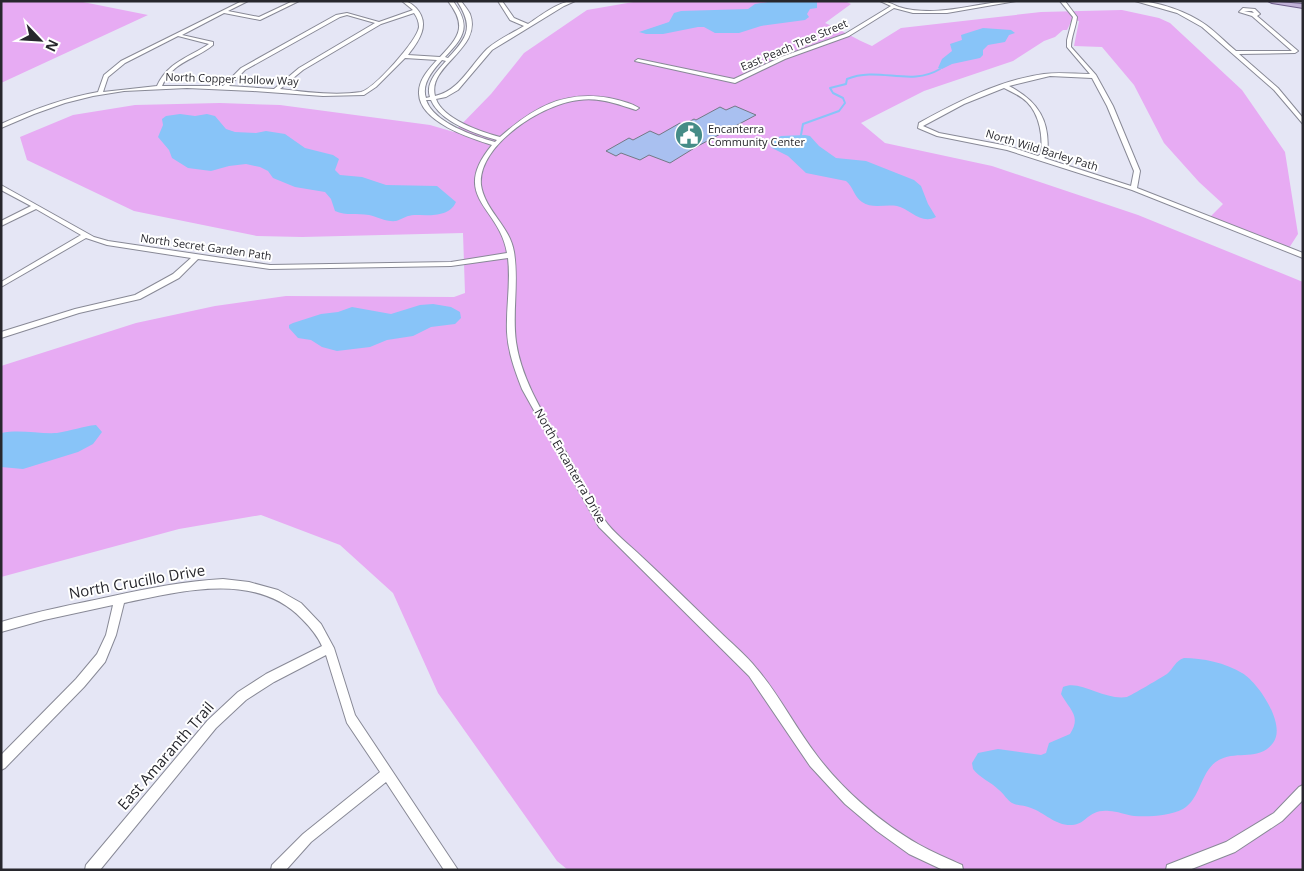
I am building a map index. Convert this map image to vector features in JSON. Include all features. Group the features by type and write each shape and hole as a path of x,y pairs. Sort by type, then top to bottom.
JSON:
{"main road":[{"path":"1272,1 1303,6"}],"street":[{"path":"1,126 40,108 100,93 103,81 113,68 246,1"},
{"path":"224,12 260,19 297,1"},
{"path":"364,93 404,56 417,40 422,27 420,16 404,1"},
{"path":"450,1 459,13 461,28 454,44 424,80 422,86 423,100 430,112 472,138 498,142"},
{"path":"459,1 469,15 469,33 464,43 433,82 430,90 432,99 444,113 459,124 498,142"},
{"path":"500,1 507,15 528,26"},
{"path":"423,100 444,96 456,89 490,48 562,5 573,1"},
{"path":"882,1 893,7 917,12 1014,1"},
{"path":"1062,1 1075,17 1069,47 1094,76 1110,106 1137,171 1134,189"},
{"path":"1137,1 1186,16 1204,26 1276,89 1303,122"},
{"name":"East Peach Tree Street","path":"638,61 735,81 783,58 847,35 893,7"},
{"path":"276,90 301,69 379,22 416,11"},
{"path":"225,87 243,69 342,14 379,22"},
{"path":"1235,53 1296,51 1253,15"},
{"path":"159,86 166,71 211,45 211,43 178,35"},
{"path":"404,56 450,61"},
{"name":"North Wild Barley Path","path":"1094,76 1036,76 957,105 921,124 920,127 937,134 983,142 1039,158 1134,189 1303,256"},
{"name":"North Copper Hollow Way","path":"100,93 159,86 364,93"},
{"path":"1006,87 1031,103 1035,110 1045,136 1044,155 1039,158"},
{"name":"North Encanterra Drive","path":"636,108 608,99 586,98 551,103 528,116 498,142 482,166 478,178 479,188 488,210 505,234 511,255 511,341 526,389 602,524 753,672 814,762 849,800 881,828 914,849 957,870"},
{"name":"North Secret Garden Path","path":"1,187 86,235 107,243 270,267 451,264 511,255"},
{"path":"1,224 35,207"},
{"path":"1,285 86,235"},
{"path":"1,336 78,311 137,296 176,276 196,256"},
{"name":"North Crucillo Drive","path":"1,627 38,616 181,586 213,582 260,589 281,597 302,611 317,628 329,648 343,699 351,719 452,870"},
{"path":"1,764 80,683 100,658 111,635 120,599"},
{"name":"East Amaranth Trail","path":"91,870 212,724 236,701 270,678 329,648"},
{"path":"277,870 307,838 386,774"},
{"path":"1172,870 1230,847 1278,817 1303,791"}],"shaded area":[{"path":"1,1 78,1 148,15 1,83"},
{"path":"639,1 845,1 851,4 825,23 872,46 901,28 1041,12 1122,10 1159,18 1170,23 1242,90 1285,152 1298,234 1289,248 1210,217 1223,204 1199,182 1164,143 1134,85 1102,47 1074,46 1079,21 1072,20 1067,30 1063,30 1055,37 1044,41 1013,61 924,91 861,123 885,143 992,166 1138,215 1303,282 1303,870 568,870 557,861 438,693 393,593 340,545 261,515 179,529 1,577 1,366 136,323 215,306 286,296 454,297 465,293 463,233 302,237 257,236 134,211 27,160 20,137 73,115 135,105 220,103 280,105 430,125 454,132 491,94 524,53 587,10"}],"water":[{"path":"774,1 817,1 817,8 810,9 807,14 809,17 805,20 761,26 739,33 715,33 704,27 663,34 639,32 669,22 674,13 681,11 748,9 755,4"},
{"path":"983,28 1011,30 1015,33 1009,35 1005,42 988,45 983,50 983,55 980,58 952,64 942,69 938,68 942,59 952,51 950,44 962,40 961,35"},
{"path":"180,114 195,116 207,114 215,116 226,129 235,132 256,133 266,131 285,134 305,148 333,155 339,159 335,170 340,175 362,177 386,185 437,186 456,202 448,211 438,215 412,215 396,221 389,221 369,215 335,211 331,199 325,192 295,187 273,178 268,171 260,167 246,164 211,171 188,168 172,158 169,150 158,137 163,125 162,119 166,116"},
{"path":"781,136 810,136 819,146 836,158 866,161 914,180 921,186 928,204 936,217 925,219 897,206 866,204 859,200 846,181 806,173 788,156 772,148 770,145 772,140"},
{"path":"433,304 451,307 460,312 461,318 455,324 431,327 413,336 387,340 370,347 337,351 322,347 311,340 298,338 289,328 289,325 293,323 352,307 391,314 420,305"},
{"path":"96,425 102,432 93,444 78,452 23,469 1,467 1,433 15,431 57,433"},
{"path":"1184,658 1206,660 1221,664 1236,669 1248,678 1263,694 1274,715 1276,735 1273,743 1262,752 1228,757 1214,763 1194,798 1183,809 1165,815 1146,816 1102,811 1096,812 1081,823 1066,825 1029,807 1012,803 996,787 973,769 972,763 978,753 998,749 1041,755 1046,753 1049,743 1070,734 1075,717 1061,694 1063,687 1077,686 1110,696 1127,697 1167,674"}],"building":[{"name":"Encanterra Community Center","path":"735,106 756,115 670,163 649,155 640,160 621,153 616,156 606,151 629,138 633,140 650,131 659,135 680,123 683,125 694,119 696,120 720,107 726,110"}],"waterway":[{"path":"801,135 803,124 839,111 845,103 843,98 833,93 830,88 846,84 847,79 871,74 917,76 929,74 940,69"}],"place":[{"name":"Encanterra Community Center","path":"689,135"}]}
